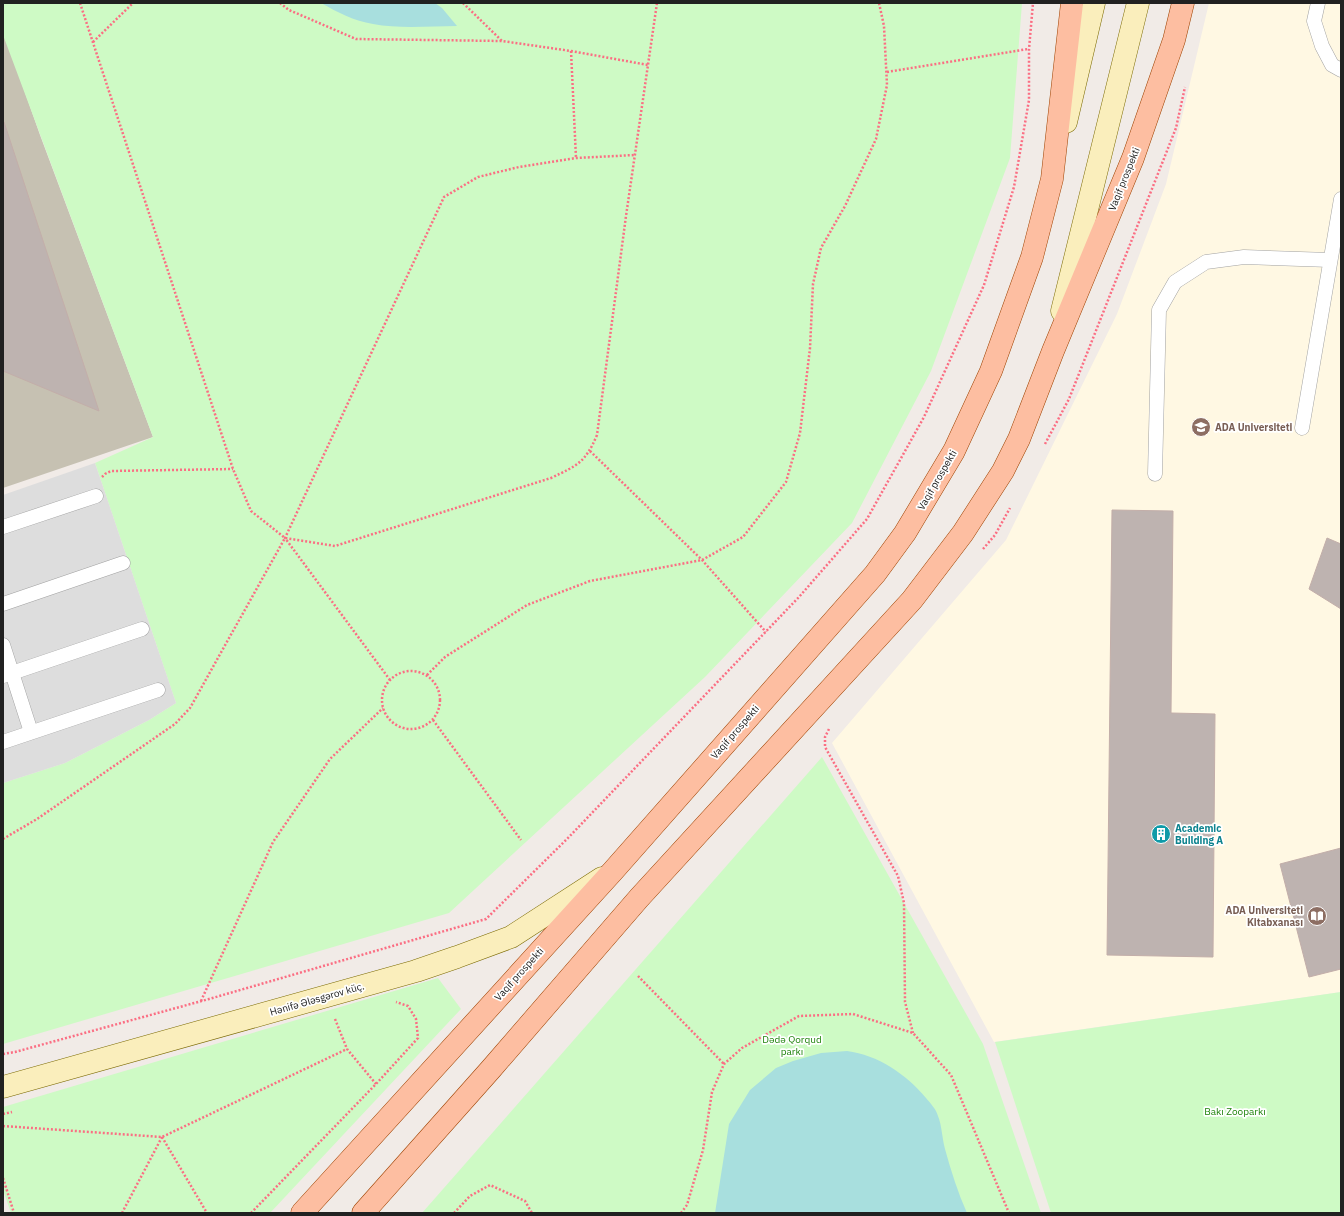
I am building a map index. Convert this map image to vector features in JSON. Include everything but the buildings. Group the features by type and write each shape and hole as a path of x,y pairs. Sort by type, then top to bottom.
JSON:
{"main road":[{"name":"Vaqif prospekti","path":"302,1213 613,871 875,574 905,533 954,451 991,371 1032,257 1052,179 1072,3"},
{"name":"Vaqif prospekti","path":"363,1213 492,1069 639,898 912,600 963,533 1003,471 1020,439 1053,351 1133,158 1174,40 1183,3"}],"street":[{"name":"Vaqif prospekti","path":"1052,179 1094,3"},
{"name":"Vaqif prospekti","path":"1053,351 1138,3"},
{"name":"Hənifə Ələsgərov küç.","path":"3,1087 416,971 457,957 511,937 613,871"}],"lane":[{"path":"1318,3 1314,21 1322,46 1332,65 1341,70"},
{"path":"1302,428 1341,199"},
{"path":"1155,474 1159,310 1175,282 1206,262 1244,257 1330,260"},
{"path":"3,527 96,496"},
{"path":"3,604 123,563"},
{"path":"8,675 142,629"},
{"path":"3,645 8,675 31,732"},
{"path":"3,742 158,690"}],"path":[{"path":"80,3 233,469 251,511 285,538 390,680"},
{"path":"93,42 133,3"},
{"path":"280,3 289,10 356,39 502,41 571,51 648,65"},
{"path":"463,3 502,41"},
{"path":"285,538 335,546 551,478 578,465 590,451 597,435 657,3"},
{"path":"427,675 445,657 527,605 590,581 702,560 743,537 786,482 800,433 810,348 813,284 821,248 845,206 876,139 887,85 884,26 879,3"},
{"path":"3,1054 201,1001 486,919 567,839 799,597 867,519 924,417 984,285 1014,187 1029,100 1029,49 1033,3"},
{"path":"887,72 1029,49"},
{"path":"571,51 576,158"},
{"path":"285,538 444,197 478,177 519,167 576,158 635,155"},
{"path":"590,451 702,560 766,632"},
{"path":"96,496 100,480 105,474 111,471 233,469"},
{"path":"408,670 418,671 427,675 435,682 440,691 441,701 439,711 433,720 425,726 415,729 405,728 395,724 388,718 383,708 382,698 384,688 398,673 408,670"},
{"path":"201,1001 273,842 330,759 383,708"},
{"path":"433,720 521,840"},
{"path":"828,730 825,738 825,747 898,876 904,903 905,1002 913,1033 951,1075 1009,1213"},
{"path":"638,976 724,1064"},
{"path":"251,1213 376,1084 418,1038 416,1019 408,1006 395,1002"},
{"path":"681,1213 687,1205 703,1150 712,1092 724,1064 742,1048 799,1016 853,1014 913,1033"},
{"path":"328,1021 342,1017"},
{"path":"335,1019 347,1049 376,1084"},
{"path":"3,1126 162,1137 347,1049"},
{"path":"3,1114 18,1110"},
{"path":"122,1213 162,1137"},
{"path":"162,1137 207,1213"},
{"path":"3,1178 14,1213"},
{"path":"454,1213 470,1196 490,1185 525,1202 532,1213"}],"shaded area":[{"name":"ADA Universiteti","path":"1209,3 1341,3 1341,992 994,1042 832,743 1006,540 1117,314 1166,184"},
{"path":"3,30 40,135 153,437 3,488"},
{"path":"95,463 176,703 149,720 65,763 3,783 3,495"}],"green space":[{"path":"3,3 1022,3 1010,158 931,371 852,523 705,677 449,913 3,1044 3,783 65,763 149,720 176,703 95,463 153,437 3,35"},
{"name":"Dədə Qorqud parkı","path":"822,757 983,1044 1041,1213 422,1213"},
{"path":"438,978 461,1009 270,1213 11,1213 3,1190 3,1107"},
{"name":"Bakı Zooparkı","path":"1341,992 1341,1213 1051,1213 995,1042"}],"water":[{"path":"321,3 435,3 442,8 457,26 383,26 366,23 352,18"},
{"path":"847,1051 870,1057 891,1067 910,1081 933,1107 939,1120 952,1174 967,1213 715,1213 729,1124 750,1090 776,1068 793,1061 821,1053"}],"place":[{"name":"ADA Universiteti","path":"1201,427"},
{"name":"Academic Building A","path":"1161,834"},
{"name":"ADA Universiteti Kitabxanası","path":"1317,916"}]}
